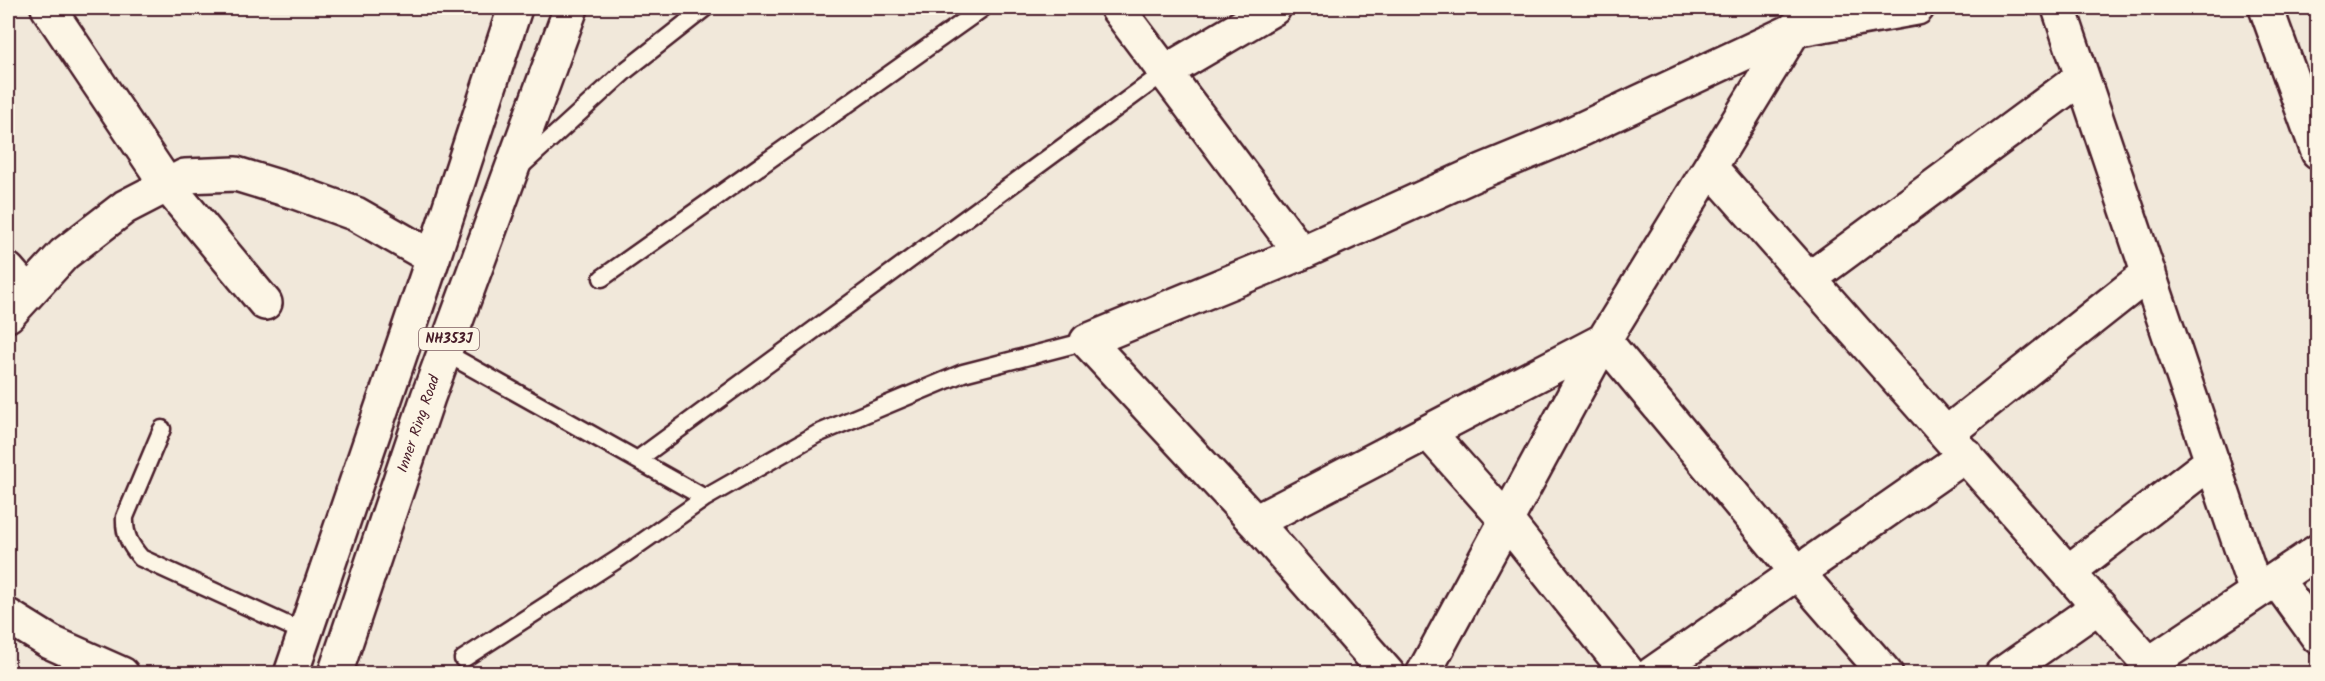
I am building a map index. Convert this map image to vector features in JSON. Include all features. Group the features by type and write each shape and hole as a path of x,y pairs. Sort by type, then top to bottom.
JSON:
{"main road":[{"path":"48,8 167,185 265,303"},
{"name":"NH353J","path":"291,674 434,258 515,8"},
{"name":"Inner Ring Road","path":"334,674 444,352 571,8"},
{"path":"1117,8 1301,253"},
{"path":"1165,72 1274,8"},
{"path":"1388,674 1255,522 1087,341 1301,253 1482,171 1567,136 1801,19 1917,8"},
{"path":"2059,8 2212,461 2266,586 2318,636"},
{"path":"2266,8 2318,152"},
{"path":"1423,674 1604,340 1801,19"},
{"path":"1809,279 2082,77"},
{"path":"1710,167 2153,669 2318,551"},
{"path":"14,293 125,207 185,176 236,174 295,192 356,214 434,258"},
{"path":"1652,674 1797,572 1956,444 2149,273"},
{"path":"1255,522 1604,340"},
{"path":"1604,340 1797,572 1886,674"},
{"path":"1428,432 1506,520 1629,674"},
{"path":"2068,572 2212,461"},
{"path":"2002,674 2099,606"},
{"path":"8,616 50,642 122,674"}],"lane":[{"path":"508,177 625,70 705,8"},
{"path":"602,278 983,8"},
{"path":"637,460 1165,72"},
{"path":"463,658 618,559 705,498 818,434 963,373 1087,341"},
{"path":"444,352 705,498"},
{"path":"162,429 125,517 124,531 131,547 141,558 305,633"}]}
